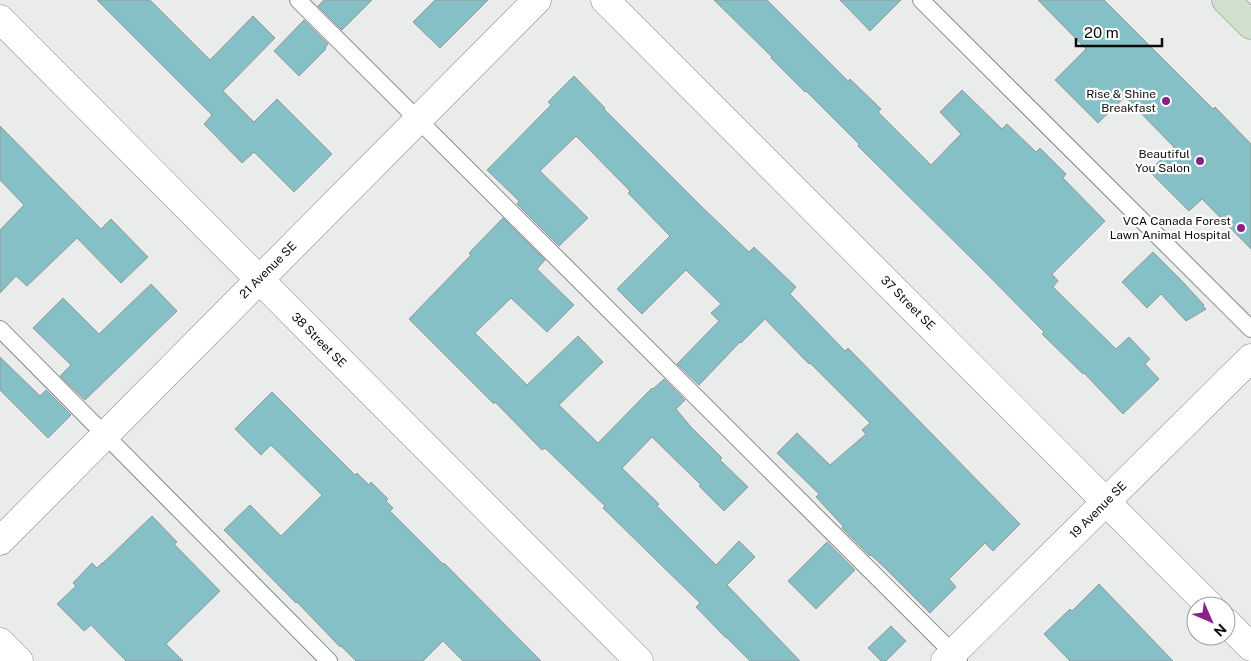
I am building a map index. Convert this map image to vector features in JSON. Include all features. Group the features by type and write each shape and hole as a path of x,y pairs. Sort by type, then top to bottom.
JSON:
{"main road":[{"path":"1226,0 1251,25"}],"street":[{"name":"21 Avenue SE","path":"0,541 537,0"},
{"name":"37 Street SE","path":"605,0 1200,596"},
{"name":"38 Street SE","path":"0,19 639,661"},
{"name":"19 Avenue SE","path":"953,658 1251,358"},
{"path":"1236,632 1251,647"},
{"path":"0,642 19,661"}],"lane":[{"path":"298,0 953,658"},
{"path":"921,0 1251,329"},
{"path":"0,329 329,661"}],"building":[{"path":"97,0 150,0 210,60 253,16 275,38 223,91 254,122 277,99 332,154 294,192 254,152 242,163 204,124 212,115"},
{"path":"324,0 372,0 342,30 318,6"},
{"path":"435,0 488,0 440,48 413,22"},
{"path":"714,0 767,0 848,81 850,79 881,109 878,112 931,165 961,134 940,112 962,90 1002,129 1007,124 1036,152 1040,148 1066,174 1063,178 1105,221 1052,274 1058,281 1053,287 1116,349 1129,337 1150,359 1145,364 1159,379 1123,414 1084,373 1042,334 1044,332 981,268 858,146 859,144"},
{"path":"840,0 901,0 870,31"},
{"path":"1038,0 1104,0 1213,109 1215,107 1251,144 1251,249 1202,199 1189,211 1149,171 1174,147 1125,97 1098,123 1055,80 1086,49"},
{"path":"304,20 328,44 326,49 299,76 274,51"},
{"path":"574,76 604,109 749,252 754,247 796,287 790,294 845,351 848,348 1020,524 993,551 985,543 949,579 956,587 930,613 842,528 843,526 816,497 819,494 777,453 797,433 830,465 866,434 862,430 870,423 810,363 765,319 699,385 677,364 719,321 711,313 721,304 686,270 642,314 617,289 670,236 628,193 630,191 576,136 540,171 588,218 559,246 517,204 519,201 487,170 551,105 548,102"},
{"path":"0,126 101,229 111,219 148,257 121,283 77,238 27,286 16,276 0,293 0,230 24,205 0,180"},
{"path":"503,218 545,260 537,269 574,305 547,332 511,298 475,333 527,385 578,336 603,362 559,405 598,443 652,388 664,379 685,400 676,409 722,458 720,460 748,487 724,511 699,486 701,485 652,437 622,468 659,504 657,506 716,565 739,541 755,557 727,585 800,661 750,661 696,607 700,603 603,508 605,506 545,448 542,450 409,319 471,255 469,253"},
{"path":"1153,252 1206,309 1186,321 1161,294 1147,308 1122,282"},
{"path":"151,284 177,311 85,400 60,376 71,365 33,328 63,298 99,334"},
{"path":"0,357 40,396 46,390 71,415 48,438 0,390"},
{"path":"272,392 355,475 357,473 369,485 371,482 388,499 386,501 393,508 390,511 541,661 463,661 443,641 423,661 356,661 296,603 224,530 250,505 281,536 322,495 271,445 261,455 235,429"},
{"path":"152,516 177,542 174,544 220,591 166,644 183,661 126,661 91,625 84,631 57,604 76,586 73,583 92,563 97,568"},
{"path":"827,542 855,570 816,609 788,581"},
{"path":"1099,584 1173,661 1070,661 1044,634 1070,609 1072,611"},
{"path":"891,626 906,641 886,661 881,661 868,648"}],"place":[{"name":"Rise & Shine Breakfast","path":"1166,101"},
{"name":"Beautiful You Salon","path":"1200,161"},
{"name":"VCA Canada Forest Lawn Animal Hospital","path":"1241,228"}]}
